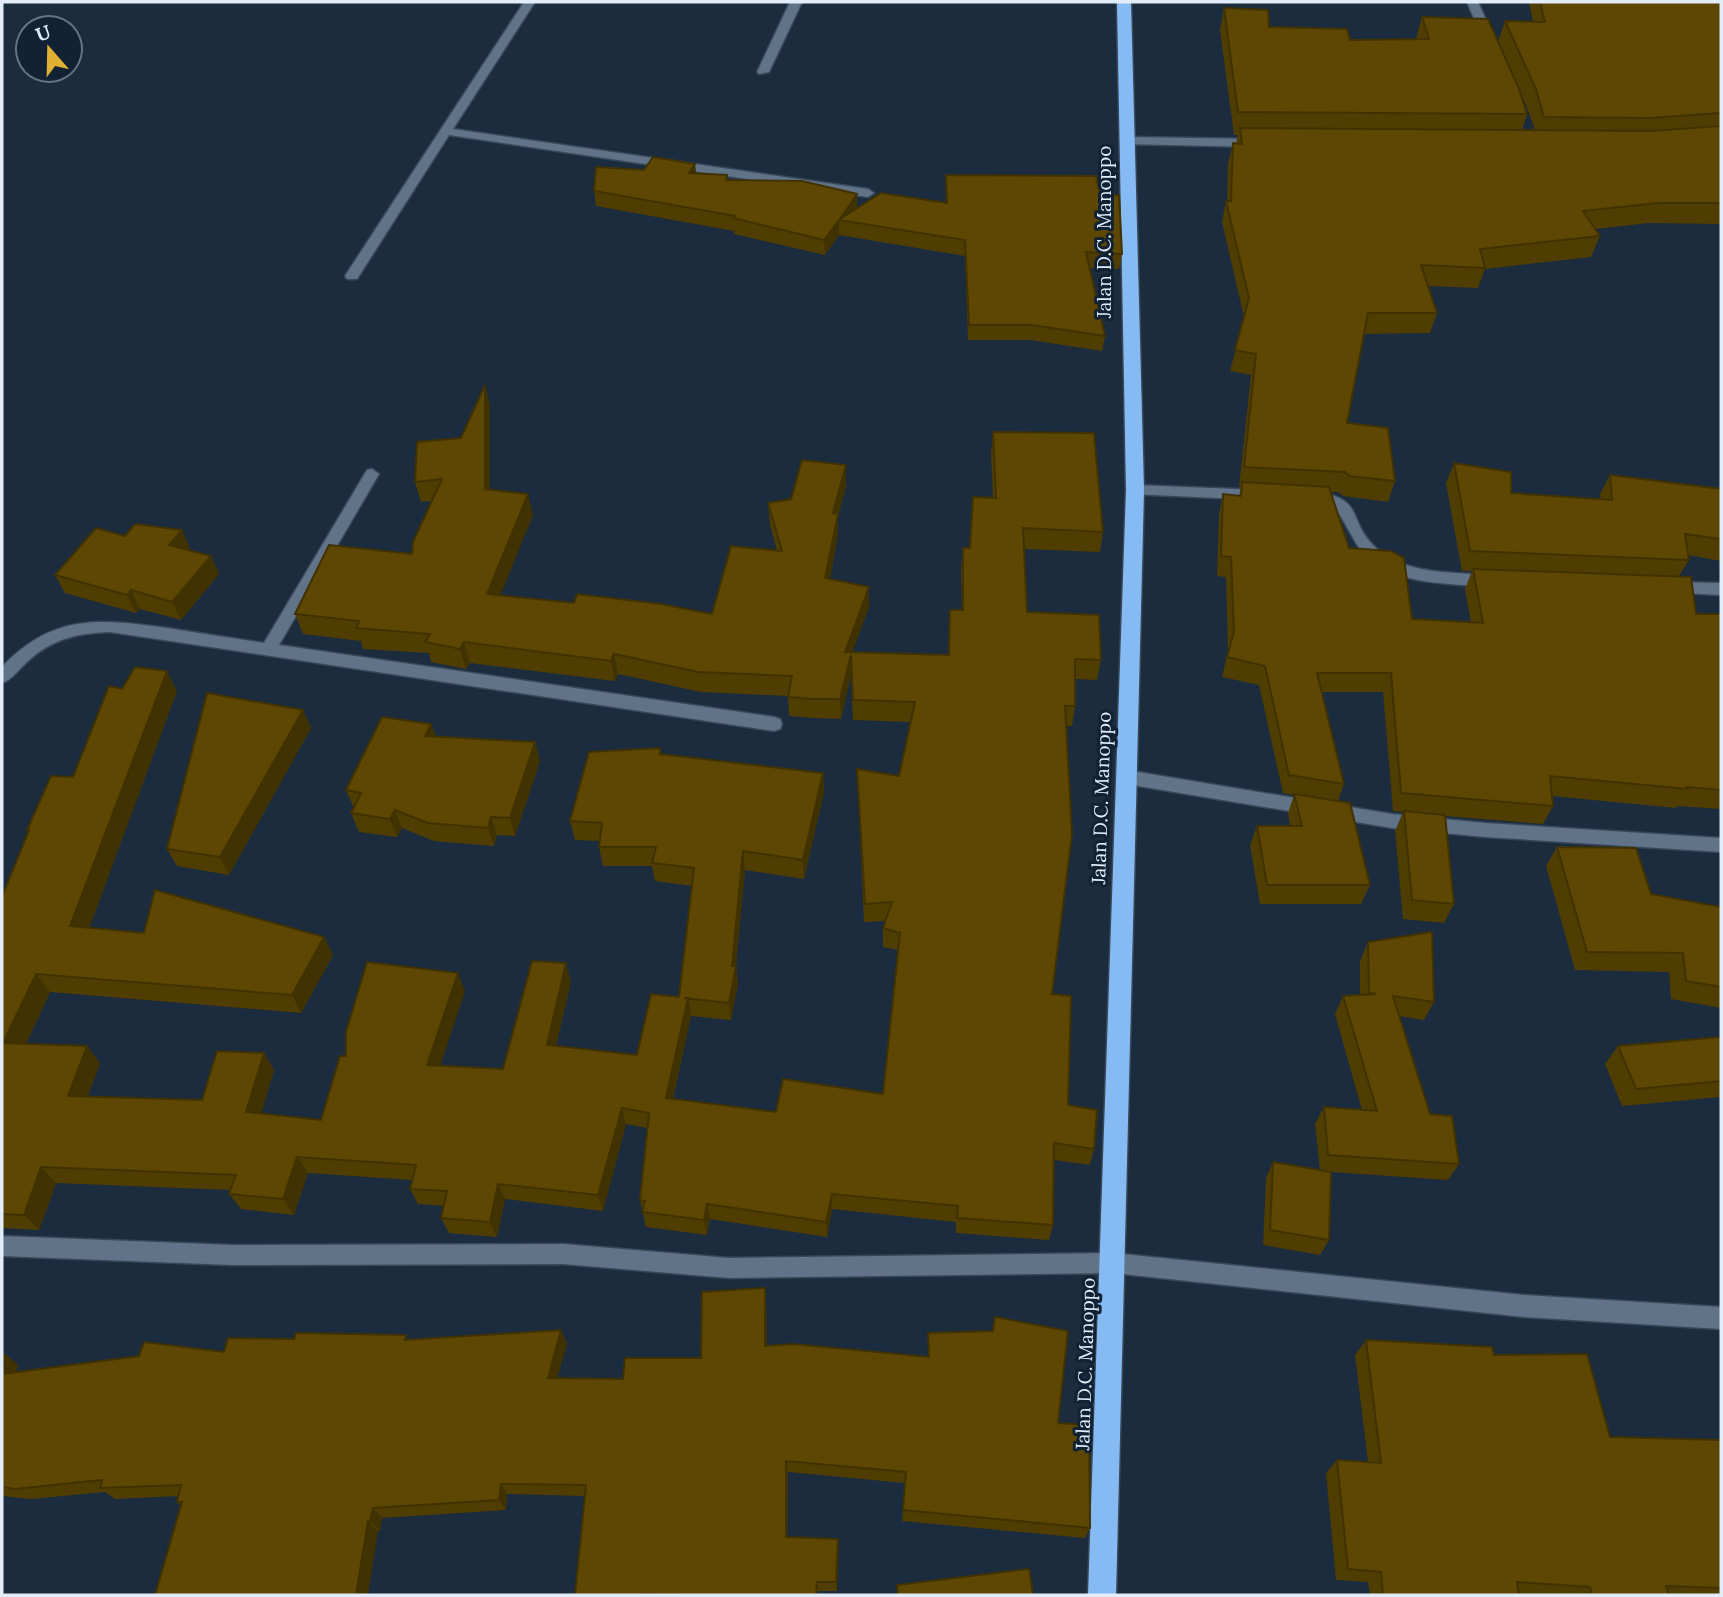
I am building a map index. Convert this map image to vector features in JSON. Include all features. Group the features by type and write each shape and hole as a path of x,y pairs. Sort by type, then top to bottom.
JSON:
{"highway":[{"name":"Jalan D.C. Manoppo","path":"1102,1595 1135,489 1129,384 1128,141 1124,2"}],"street":[{"path":"352,276 529,2"},
{"path":"763,72 796,2"},
{"path":"1472,2 1495,54"},
{"path":"444,131 868,193"},
{"path":"1128,141 1271,143"},
{"path":"268,650 372,474"},
{"path":"1135,489 1273,495"},
{"path":"1301,496 1333,499 1345,508 1352,526 1371,552 1410,574 1506,582"},
{"path":"1658,588 1721,589"},
{"path":"2,677 18,659 43,639 88,625 110,626 774,723"},
{"path":"1126,777 1392,821 1485,830 1721,845"},
{"path":"2,1246 232,1255 563,1254 729,1268 1113,1263 1524,1306 1721,1318"}],"building":[{"path":"1540,2 1721,2 1721,113 1650,118 1544,117 1536,89 1505,21 1545,22"},
{"path":"1224,8 1268,10 1269,27 1347,29 1350,40 1429,39 1422,17 1488,19 1527,114 1238,112"},
{"path":"1721,126 1721,203 1658,203 1583,211 1600,236 1480,249 1485,268 1421,265 1437,313 1368,313 1347,423 1388,428 1395,481 1349,476 1345,472 1244,467 1256,354 1235,350 1249,298 1226,201 1231,201 1233,143 1242,144 1240,128 1651,131"},
{"path":"653,157 695,164 689,173 727,175 726,180 802,181 857,194 840,219 881,193 947,203 946,175 1096,176 1100,195 1119,195 1122,254 1086,252 1105,336 1032,325 969,325 965,240 839,220 824,240 733,218 735,216 594,191 596,167 644,170"},
{"path":"485,385 485,489 528,494 487,594 574,603 577,594 661,604 712,614 731,546 782,551 768,503 791,499 802,460 846,465 833,513 838,514 825,578 869,587 845,652 949,655 950,610 963,610 963,548 970,548 973,497 996,498 993,432 1094,433 1103,532 1023,528 1027,612 1099,615 1101,660 1075,659 1075,706 1065,706 1072,834 1052,994 1071,996 1068,1105 1097,1110 1094,1149 1054,1143 1053,1225 957,1218 958,1206 832,1194 826,1222 707,1204 704,1220 642,1212 645,1201 640,1200 649,1113 622,1108 598,1195 498,1184 490,1222 441,1218 447,1191 410,1189 416,1165 297,1157 283,1199 229,1194 236,1175 41,1167 24,1215 2,1214 2,897 51,776 73,777 109,686 122,689 135,667 167,671 70,926 144,933 155,890 324,937 292,995 36,974 3,1043 87,1046 68,1096 202,1100 217,1051 264,1053 246,1112 321,1120 340,1056 346,1056 346,1032 367,962 458,973 427,1065 503,1069 532,961 566,963 547,1045 637,1055 651,994 679,997 694,868 652,863 656,847 599,847 602,823 570,821 589,752 660,748 660,754 823,773 803,860 743,851 732,966 736,966 729,1003 688,998 666,1098 776,1112 783,1079 883,1094 900,933 883,928 892,902 865,904 857,769 899,776 915,702 853,700 851,655 840,699 814,699 788,697 792,676 698,672 614,654 611,661 464,642 460,649 425,642 430,634 356,628 359,621 295,614 329,545 412,554 413,542 442,479 415,482 417,442 461,438"},
{"path":"1454,463 1511,472 1511,493 1612,500 1610,475 1721,489 1721,539 1685,534 1689,560 1470,551"},
{"path":"1242,482 1329,487 1349,548 1391,551 1404,558 1412,619 1483,623 1473,569 1691,577 1696,614 1721,614 1721,790 1550,776 1553,806 1401,793 1391,673 1317,673 1344,784 1289,775 1265,666 1227,657 1234,632 1231,557 1221,556 1223,494 1241,496"},
{"path":"135,524 182,530 169,545 211,556 172,602 131,590 127,595 55,575 96,528 125,536"},
{"path":"207,693 303,710 220,857 167,849"},
{"path":"382,717 431,724 425,736 535,742 510,818 491,817 488,828 428,823 395,810 390,819 351,813 361,793 346,790"},
{"path":"1294,794 1350,803 1370,885 1267,885 1257,826 1302,826"},
{"path":"1404,811 1445,815 1454,904 1412,900"},
{"path":"1557,847 1636,848 1651,894 1721,907 1721,987 1686,981 1683,953 1587,952"},
{"path":"1432,932 1434,1002 1393,996 1430,1114 1452,1116 1459,1164 1328,1155 1324,1107 1377,1111 1343,996 1376,994 1369,993 1368,942"},
{"path":"1721,1037 1721,1081 1636,1089 1618,1046"},
{"path":"1273,1162 1331,1172 1329,1240 1270,1230"},
{"path":"765,1288 765,1346 793,1344 929,1357 928,1333 993,1331 995,1317 1068,1331 1058,1423 1089,1425 1090,1528 903,1510 906,1472 786,1461 786,1537 838,1539 836,1582 817,1582 816,1595 575,1595 586,1485 501,1484 499,1500 373,1508 368,1521 356,1595 155,1595 182,1502 177,1502 181,1485 100,1488 102,1480 15,1489 2,1487 2,1374 139,1356 144,1342 224,1352 228,1338 294,1339 296,1333 406,1335 405,1340 561,1330 548,1378 623,1379 625,1358 701,1358 702,1292"},
{"path":"1366,1340 1492,1347 1494,1355 1587,1354 1610,1437 1721,1440 1721,1588 1666,1586 1669,1595 1592,1595 1590,1587 1517,1582 1519,1595 1383,1595 1381,1572 1348,1569 1337,1460 1381,1463"},
{"path":"1029,1569 1033,1595 898,1595 897,1585"}]}
